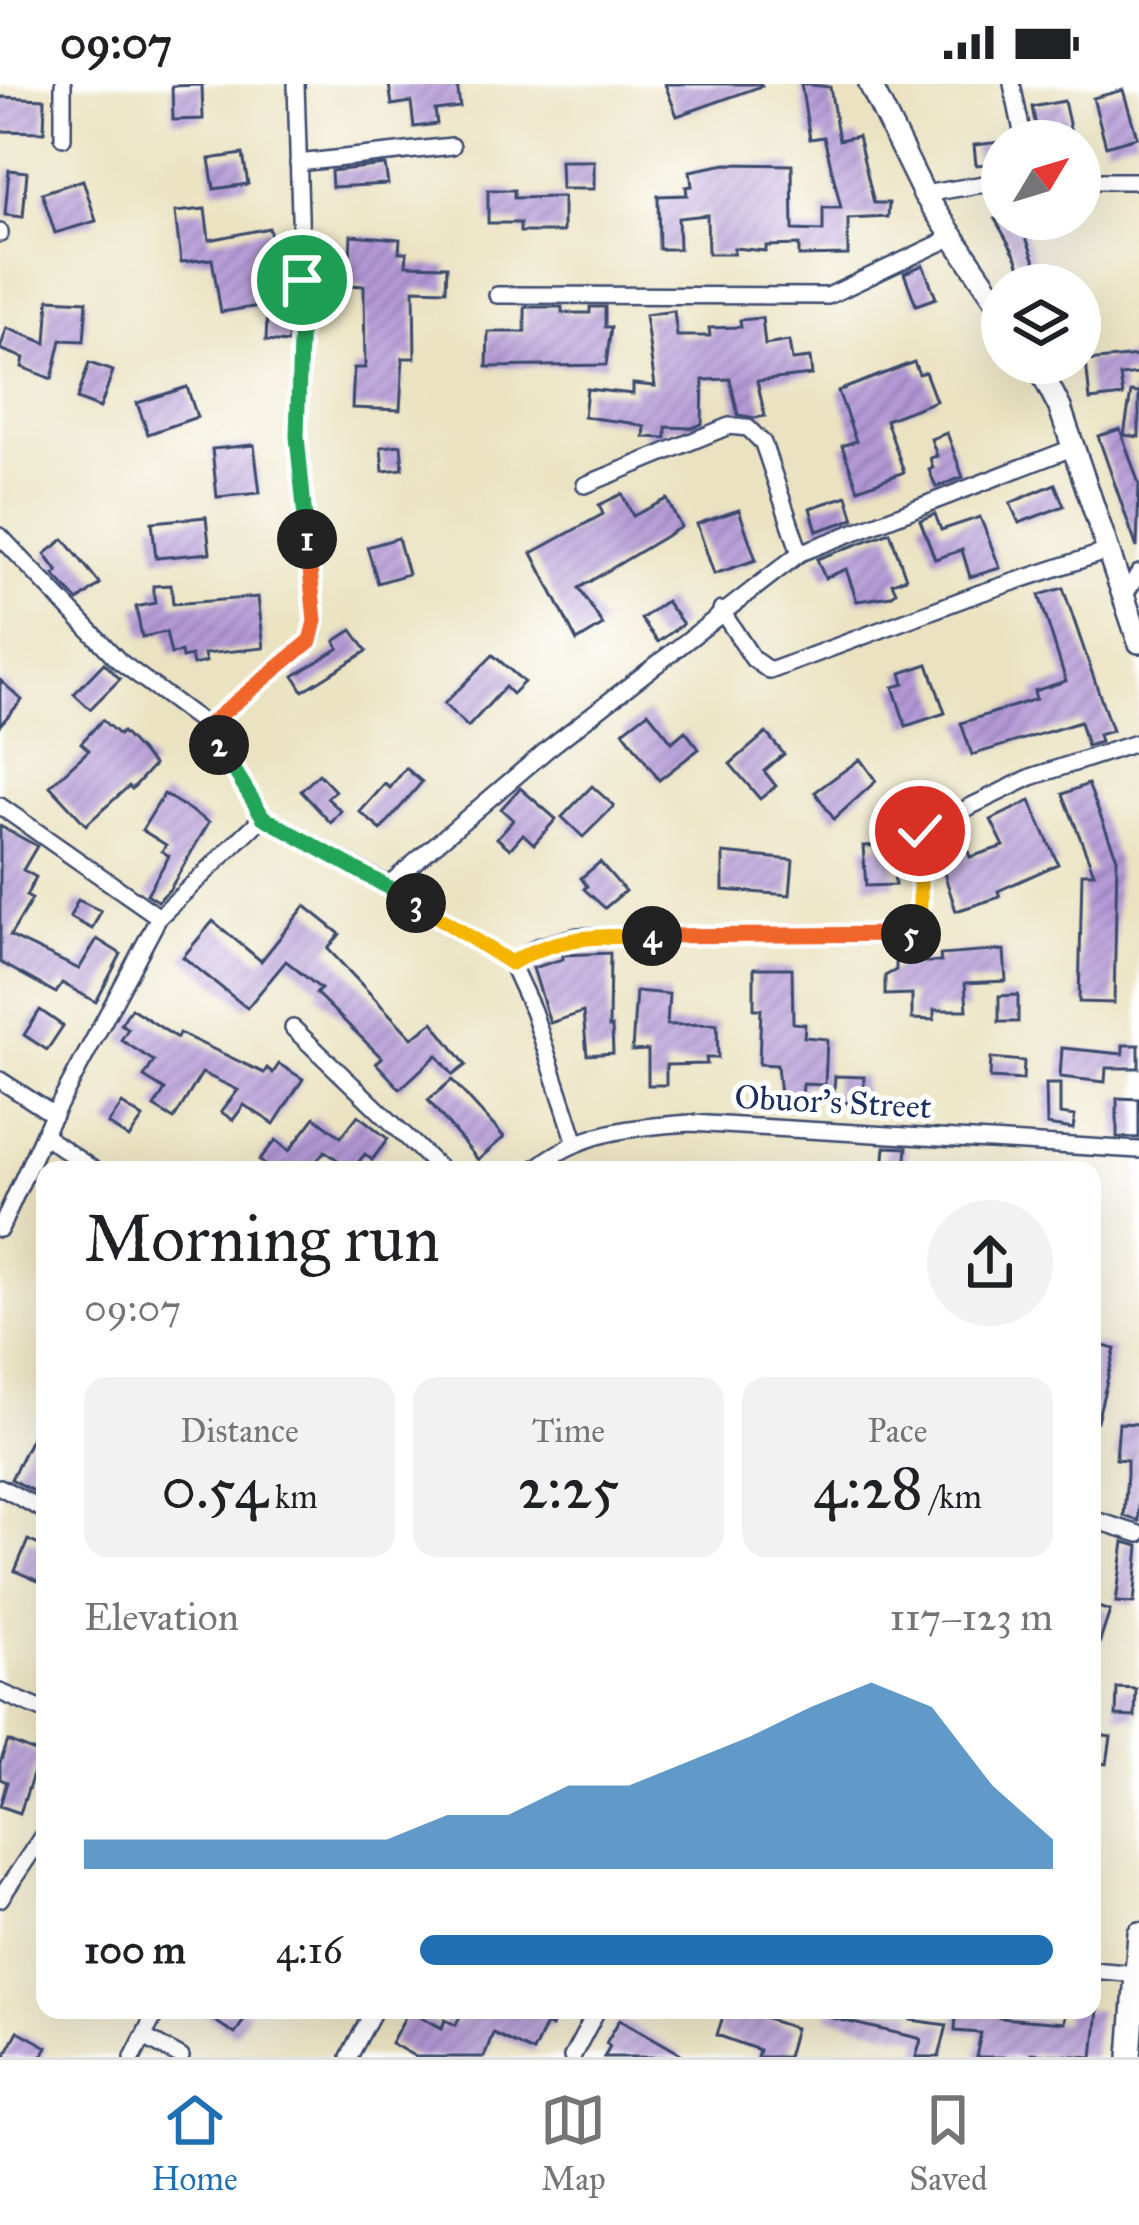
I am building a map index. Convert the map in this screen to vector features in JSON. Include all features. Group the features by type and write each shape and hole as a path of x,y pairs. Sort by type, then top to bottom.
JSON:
{"street":[{"path":"63,84 63,138"},
{"path":"207,726 310,641 315,621 297,436 302,280 296,84"},
{"path":"870,84 924,194 981,278"},
{"path":"1012,84 1020,120"},
{"path":"298,163 452,146"},
{"path":"1101,181 1139,181"},
{"path":"924,194 981,184"},
{"path":"497,295 828,296 953,237"},
{"path":"1048,384 1111,550 1139,642"},
{"path":"585,485 729,426 748,428 763,443 800,553"},
{"path":"388,885 518,773 721,610 800,553 1072,448"},
{"path":"1,541 119,661 207,726 263,817 388,885 511,963 533,1011 576,1143"},
{"path":"721,610 753,659 770,671 976,594 1111,550"},
{"path":"1124,596 1139,573"},
{"path":"511,963 537,947 578,936 909,935 918,931 920,922 920,831 1031,777 1139,742"},
{"path":"0,806 159,917"},
{"path":"0,1229 43,1135 159,917 263,817"},
{"path":"293,1028 432,1161"},
{"path":"0,1080 54,1114"},
{"name":"Obuor’s Street","path":"545,1161 576,1143 617,1129 691,1123 1139,1150"},
{"path":"43,1135 81,1161"},
{"path":"0,1487 36,1506"},
{"path":"1101,1522 1139,1534"},
{"path":"0,1692 36,1707"},
{"path":"0,1899 36,1845"},
{"path":"1130,2057 1139,1933"},
{"path":"1101,1971 1137,1974"},
{"path":"133,2057 153,2019"},
{"path":"349,2057 369,2019"},
{"path":"572,2057 591,2019"},
{"path":"144,2037 181,2057"}],"building":[{"path":"389,84 457,84 460,107 435,110 437,124 414,127 411,102 392,105"},
{"path":"665,84 761,84 762,86 677,116"},
{"path":"801,84 830,87 839,140 858,136 874,203 889,203 888,217 848,219 848,255 799,256 799,245 708,254 707,215 678,218 679,249 659,249 658,196 687,195 686,187 692,186 690,171 726,164 792,165 793,230 823,231 823,208 841,208 824,137 810,139"},
{"path":"202,85 203,119 173,120 172,86"},
{"path":"1123,90 1137,137 1106,146 1093,98"},
{"path":"0,97 45,99 44,132 0,131"},
{"path":"1064,101 1068,120 1035,120 1032,107"},
{"path":"981,144 981,165 976,165 974,145"},
{"path":"243,154 248,184 214,189 209,159"},
{"path":"560,161 594,161 594,189 561,189"},
{"path":"385,165 388,184 332,187 331,171"},
{"path":"9,170 27,172 23,217 5,215"},
{"path":"83,180 96,221 55,233 42,193"},
{"path":"488,190 514,190 514,198 563,197 563,232 520,232 520,223 488,223"},
{"path":"205,209 209,240 269,228 275,256 264,258 272,304 221,312 212,259 181,262 175,212"},
{"path":"351,235 400,239 399,252 407,252 406,265 447,266 446,290 414,289 415,358 403,358 400,410 352,408 354,368 365,368 364,286 349,285"},
{"path":"1007,240 1027,240 1036,264 1019,264"},
{"path":"923,265 936,298 916,305 904,273"},
{"path":"49,299 87,301 84,341 61,340 52,379 22,367 24,358 0,349 7,328 46,343"},
{"path":"525,307 590,313 590,307 605,307 605,327 611,327 606,365 487,367 488,332 525,332"},
{"path":"674,311 677,336 710,336 709,328 741,327 740,320 762,318 765,345 789,341 792,360 810,358 812,375 757,381 765,416 755,418 738,415 730,379 703,380 702,424 666,427 666,438 644,437 645,427 631,423 584,417 587,389 633,394 633,384 655,386 645,315"},
{"path":"267,318 289,320 288,343 266,341"},
{"path":"1139,356 1139,374 1120,376 1123,396 1090,400 1088,384 1101,384 1101,360"},
{"path":"914,362 919,374 925,372 936,401 886,420 904,472 858,489 842,446 856,441 838,391"},
{"path":"89,363 113,371 100,408 77,399"},
{"path":"187,387 197,417 148,434 137,403"},
{"path":"1131,392 1139,393 1139,437 1124,435"},
{"path":"1120,429 1139,484 1137,548 1098,436"},
{"path":"947,433 963,477 936,487 929,470 933,468 930,458 937,456 931,439"},
{"path":"254,445 260,493 217,497 212,449"},
{"path":"401,445 403,469 383,471 381,447"},
{"path":"1055,484 1064,506 1019,523 1010,503"},
{"path":"622,494 633,516 667,499 681,527 579,588 603,625 577,641 532,553 603,514 599,505"},
{"path":"847,496 854,519 817,531 810,508"},
{"path":"739,510 756,560 714,574 697,524"},
{"path":"935,514 941,530 980,517 1000,568 970,577 962,550 935,559 920,520"},
{"path":"206,517 210,553 156,558 152,522"},
{"path":"890,532 906,578 892,583 896,592 891,596 857,601 846,569 825,578 817,559"},
{"path":"398,538 408,574 378,583 367,547"},
{"path":"64,539 100,584 78,601 54,575 58,572 45,554"},
{"path":"171,585 173,604 258,597 264,648 204,654 206,662 193,665 191,656 171,654 166,632 142,637 136,607 155,603 153,586"},
{"path":"1063,588 1112,731 1098,735 1100,742 1087,746 1080,722 972,755 961,723 1036,699 1034,691 1066,681 1039,595"},
{"path":"666,601 683,624 658,642 641,619"},
{"path":"352,630 367,651 303,691 294,676 339,648 335,641"},
{"path":"493,655 524,682 512,694 505,687 468,727 444,704"},
{"path":"104,663 120,679 90,709 74,694"},
{"path":"928,664 945,713 906,726 893,687 904,684 901,673"},
{"path":"0,680 22,700 0,725"},
{"path":"648,712 672,742 685,731 699,749 659,780 623,731"},
{"path":"102,720 119,735 122,732 154,765 86,825 50,786 89,750 81,743"},
{"path":"766,733 784,754 764,771 776,786 760,799 730,764"},
{"path":"860,759 876,781 834,819 815,792"},
{"path":"406,768 422,782 381,830 360,812"},
{"path":"319,774 335,791 327,798 341,811 331,823 301,791"},
{"path":"1088,784 1117,858 1114,1003 1079,1002 1082,873 1094,873 1063,794"},
{"path":"592,786 614,806 583,837 562,817"},
{"path":"520,788 556,819 534,844 523,834 510,849 497,838 513,820 501,809"},
{"path":"164,794 209,822 158,901 147,894 169,856 162,851 166,845 142,830"},
{"path":"1030,801 1058,864 998,891 1000,897 956,911 939,857 967,848 970,857 1004,846 991,820"},
{"path":"0,826 37,846 23,870 36,877 26,896 32,899 10,936 79,969 97,939 121,954 96,1002 62,983 56,993 0,962"},
{"path":"893,845 895,885 866,886 863,846"},
{"path":"723,853 793,860 790,895 723,890"},
{"path":"600,862 625,891 605,908 584,889 587,886 581,878"},
{"path":"78,900 101,911 92,929 70,917"},
{"path":"305,906 340,934 328,949 412,1038 433,1022 466,1065 453,1075 437,1055 400,1089 376,1063 382,1058 316,993 321,989 286,961 247,1008 183,957 213,921 261,961"},
{"path":"1004,950 1006,981 965,983 967,1010 934,1010 934,1020 912,1019 912,994 885,995 885,976 896,970 896,962 941,962 940,955"},
{"path":"610,953 613,1053 587,1055 583,1012 550,1023 533,968 563,959 563,955"},
{"path":"754,968 792,968 793,1023 805,1024 804,1037 827,1039 825,1085 803,1084 802,1096 780,1095 777,1065 759,1064 761,1009 754,1009"},
{"path":"636,991 669,994 667,1025 717,1024 718,1058 706,1058 707,1064 666,1065 666,1085 648,1085 648,1050 632,1051"},
{"path":"1018,995 1018,1022 999,1022 999,996"},
{"path":"131,1008 177,1038 179,1033 264,1073 267,1068 273,1073 279,1064 303,1079 274,1124 244,1105 233,1120 221,1112 238,1090 202,1073 174,1119 154,1107 165,1090 144,1077 154,1061 121,1040 128,1029 121,1024"},
{"path":"40,1010 63,1026 47,1050 24,1035"},
{"path":"1123,1045 1139,1045 1139,1068 1106,1068 1105,1082 1060,1077 1062,1048 1123,1054"},
{"path":"991,1058 1024,1061 1023,1080 990,1078"},
{"path":"835,1076 864,1077 863,1104 833,1102"},
{"path":"452,1080 504,1137 478,1160 428,1100"},
{"path":"1046,1084 1060,1084 1060,1114 1075,1116 1073,1129 1047,1125"},
{"path":"1117,1098 1139,1099 1139,1138 1117,1137"},
{"path":"122,1104 143,1118 129,1138 108,1124"},
{"path":"358,1115 388,1139 372,1160 365,1154 359,1161 339,1161 325,1151 317,1161 259,1160 276,1140 289,1151 315,1117 341,1137"},
{"path":"885,1147 907,1148 906,1161 884,1161"},
{"path":"1101,1345 1115,1349 1101,1405"},
{"path":"1119,1423 1139,1424 1139,1521 1124,1516 1127,1460 1116,1459"},
{"path":"36,1429 35,1492 11,1479"},
{"path":"28,1540 36,1544 36,1580 15,1571"},
{"path":"1124,1542 1139,1546 1134,1603 1116,1602"},
{"path":"1101,1608 1110,1611 1101,1638"},
{"path":"1117,1688 1136,1689 1135,1717 1116,1716"},
{"path":"1101,1735 1111,1737 1107,1764 1101,1763"},
{"path":"8,1741 36,1752 20,1813 0,1806 7,1782 0,1779"},
{"path":"212,2019 244,2019 235,2034"},
{"path":"404,2019 426,2019 442,2028 445,2020 456,2025 459,2019 554,2019 551,2027 546,2024 533,2052 493,2033 484,2057 416,2057 391,2043"},
{"path":"620,2019 686,2057 604,2057"},
{"path":"722,2019 766,2019 795,2028 787,2057 757,2057 759,2050 717,2035"},
{"path":"837,2019 911,2019 947,2025 939,2057 916,2057 918,2038"},
{"path":"956,2019 1064,2023 1064,2019 1097,2019 1093,2057 1031,2053 1031,2057 976,2057 981,2033 955,2031"},
{"path":"18,2031 47,2047 42,2057 4,2057"}],"route":[{"path":"302,280 297,436 315,621 310,641 297,654 207,726 263,817 388,885 511,963 537,947 578,936 909,935 918,931 920,922 920,831"}]}
